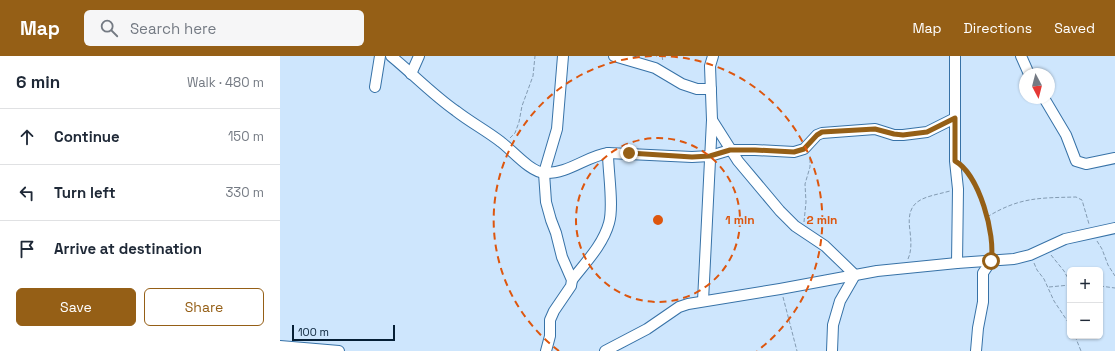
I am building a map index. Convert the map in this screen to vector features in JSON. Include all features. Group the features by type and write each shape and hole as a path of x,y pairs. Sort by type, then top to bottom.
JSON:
{"street":[{"path":"375,87 380,56"},
{"path":"391,56 456,112 502,142 534,170 544,173 569,168 600,154 608,153 692,157 710,156 730,150 794,152 804,149 817,135 822,132 875,129 903,135 927,132 955,118"},
{"path":"411,74 419,56"},
{"path":"563,56 557,129 544,173 546,202 562,257 572,280"},
{"path":"614,56 655,68 682,84 697,89 711,89"},
{"path":"703,301 712,120 710,66 713,56"},
{"path":"955,56 955,161 958,189 957,263"},
{"path":"1021,56 1027,68"},
{"path":"1048,104 1066,135 1076,161 1086,164 1115,158"},
{"path":"712,120 730,150 780,211 795,226 825,246 855,275"},
{"path":"546,351 550,336 550,320 571,286 572,280 602,240 609,223 610,188 608,153"},
{"path":"605,351 647,329 679,307 703,301 780,289 877,271 1014,259 1030,255 1065,239 1115,228"},
{"path":"976,351 978,328 983,302 983,273 991,261"},
{"path":"832,351 833,325 840,301 855,275"},
{"path":"280,346 339,351"}],"path":[{"path":"502,142 515,133 522,106 533,76 535,56"},
{"path":"802,231 806,202 805,184 810,167 810,156"},
{"path":"955,161 964,167 978,190 987,217 993,253 991,261"},
{"path":"899,270 909,258 911,251 909,216 914,205 918,201 930,196 958,189"},
{"path":"987,217 1012,203 1028,199 1076,198 1082,200 1089,226 1094,232 1102,249 1105,260 1115,276"},
{"path":"1045,248 1064,270 1067,276"},
{"path":"1030,255 1037,270 1044,279 1054,301 1067,320"},
{"path":"1048,287 1067,285"},
{"path":"1103,286 1115,288"},
{"path":"780,289 797,351"},
{"path":"1076,339 1081,351"}],"route":[{"path":"629,153 692,157 710,156 730,150 794,152 804,149 817,135 822,132 878,129 897,135 903,135 927,132 955,118 955,161 964,167 982,198 990,227 993,253 991,261"}]}
